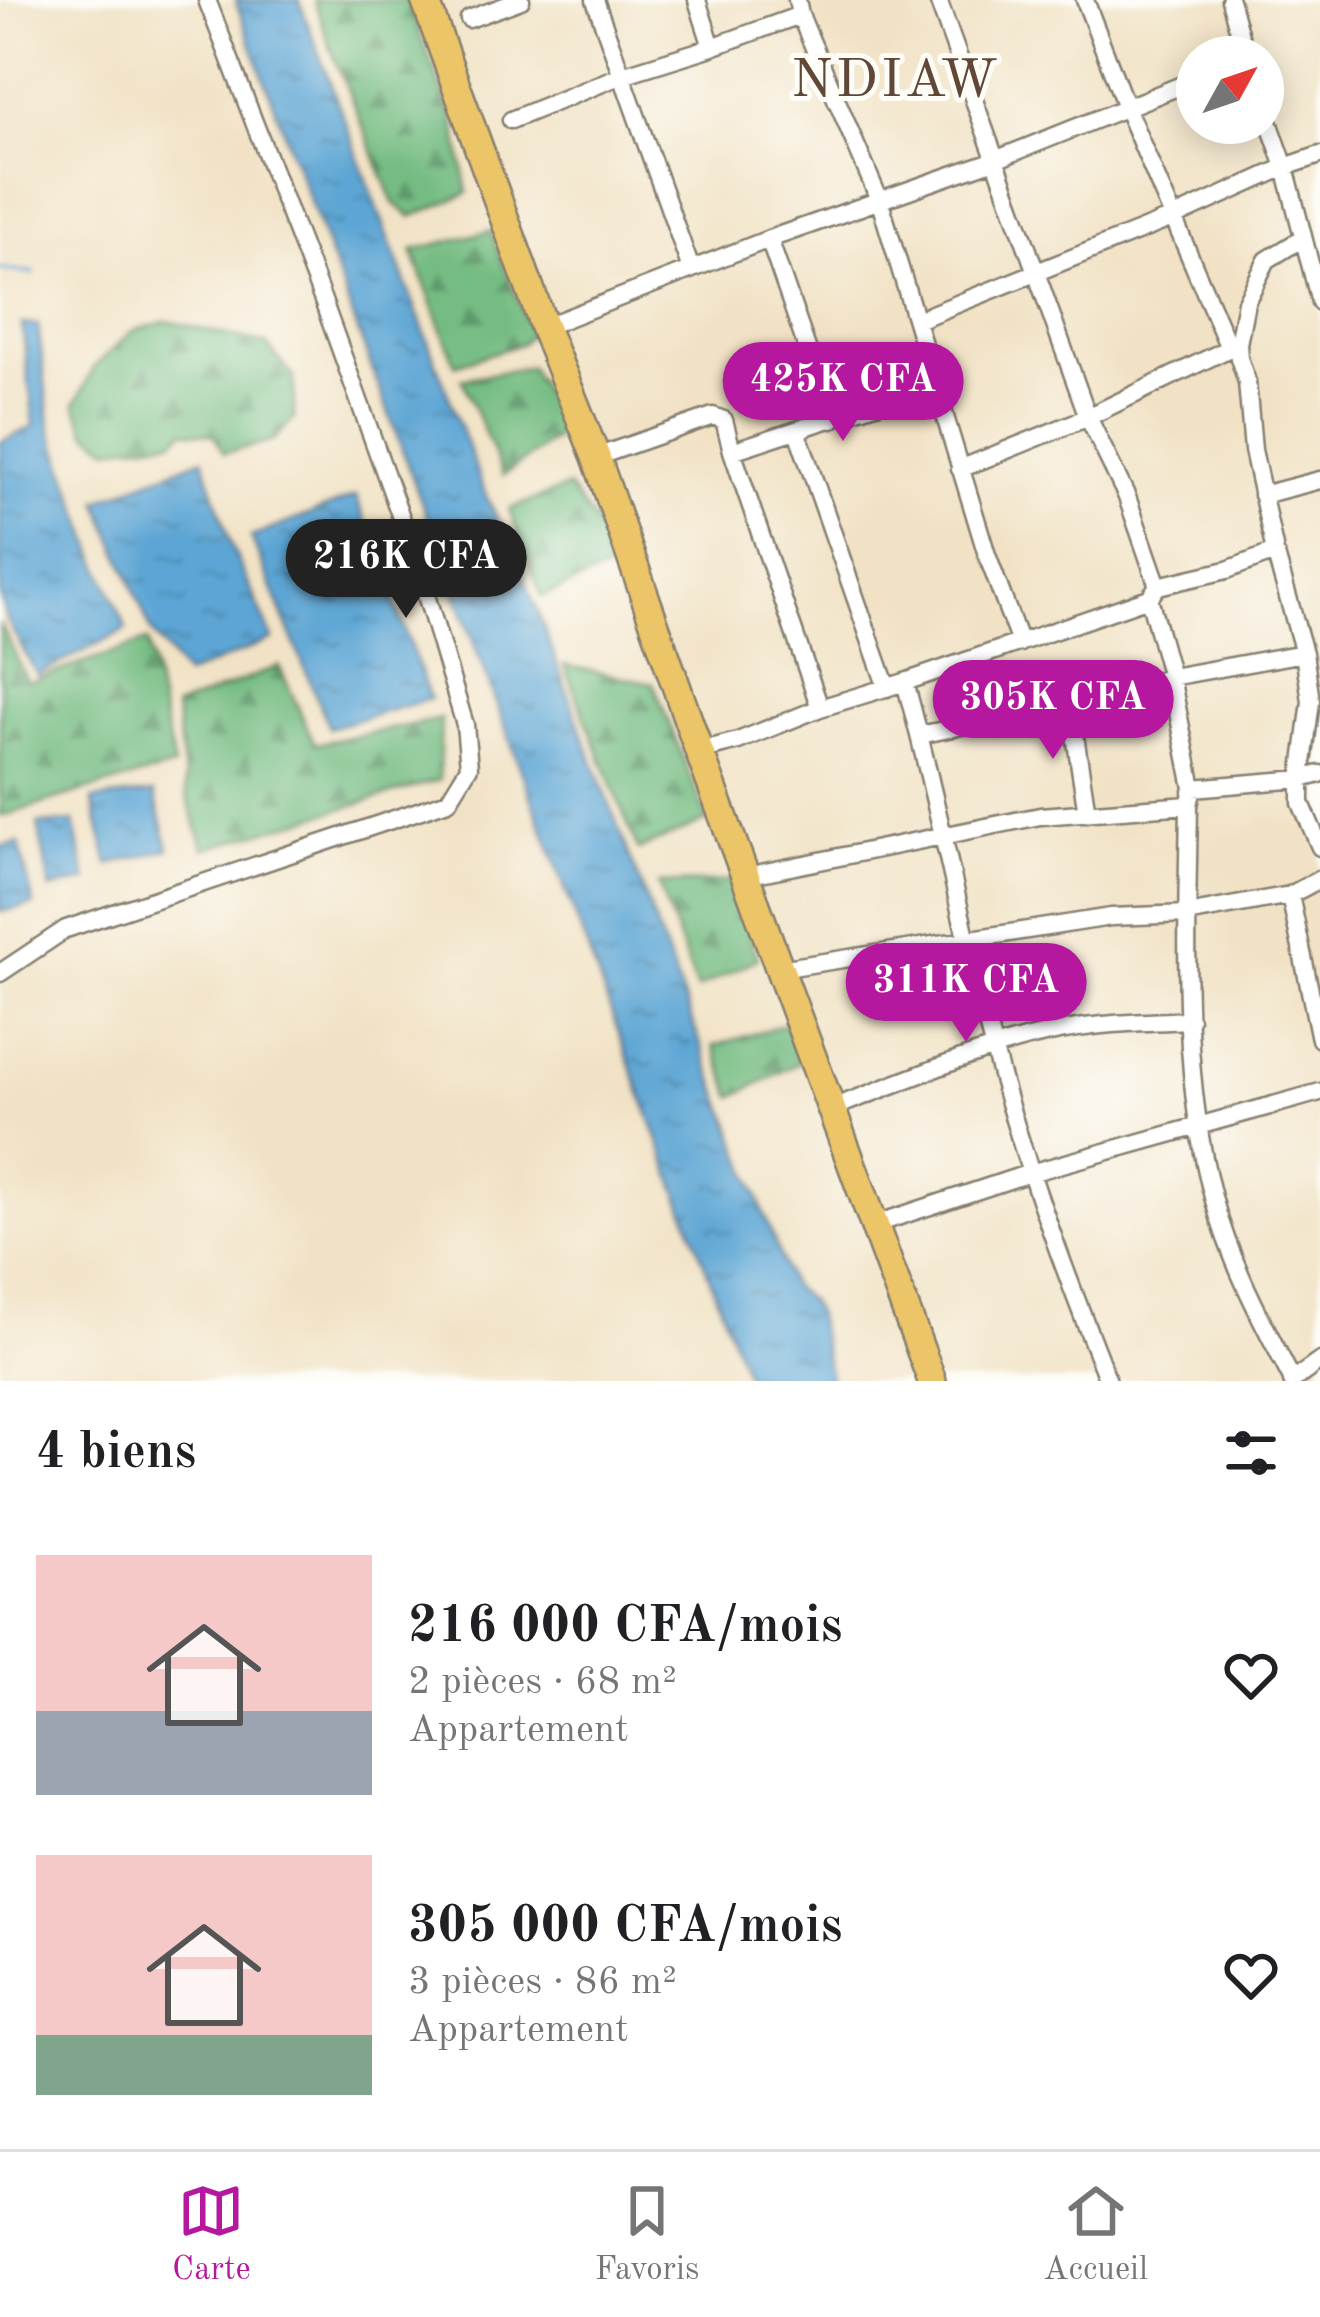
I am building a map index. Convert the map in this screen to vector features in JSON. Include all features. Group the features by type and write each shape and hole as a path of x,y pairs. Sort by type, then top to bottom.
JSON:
{"main road":[{"path":"425,0 932,1381"}],"street":[{"path":"0,973 66,929 448,801 469,767 465,725 411,545 207,0"},
{"path":"469,20 521,0"},
{"path":"596,0 692,269"},
{"path":"697,0 712,47"},
{"path":"938,0 1088,417 1127,497 1154,592 1191,797 1190,1020 1198,1126 1213,1198 1242,1280 1292,1381 1320,1361"},
{"path":"1085,0 1172,218 1247,382 1262,495 1304,653 1311,701 1301,803 1320,848"},
{"path":"1230,0 1240,36"},
{"path":"511,120 622,75 712,47 798,8 879,199 987,555 1020,643"},
{"path":"544,327 769,239 995,160 1176,87"},
{"path":"1277,144 1314,263 1320,302"},
{"path":"917,320 1320,155"},
{"path":"961,470 1088,417 1233,346 1246,302 1268,260 1303,238"},
{"path":"769,239 832,420"},
{"path":"732,452 937,385"},
{"path":"596,457 720,417 820,708"},
{"path":"797,430 920,735 994,1049 1030,1173 1108,1381"},
{"path":"1262,495 1320,480"},
{"path":"699,751 1275,552"},
{"path":"920,735 1171,676 1304,653"},
{"path":"1070,703 1087,813"},
{"path":"746,876 944,833 1320,774"},
{"path":"779,969 1111,916 1187,914 1290,895 1320,879"},
{"path":"1290,895 1320,1040"},
{"path":"830,1109 994,1049 1055,1032 1110,1023 1190,1020"},
{"path":"873,1226 1030,1173 1320,1092"}],"green space":[{"path":"314,0 407,0 455,123 468,193 411,217 394,203"},
{"path":"490,231 531,333 521,344 455,365 412,250"},
{"path":"167,321 266,344 294,377 294,419 271,442 224,453 214,435 184,430 174,440 109,448 87,432 75,404 95,366 132,331"},
{"path":"530,367 564,432 503,476 462,379"},
{"path":"568,487 593,520 614,567 542,597 509,509"},
{"path":"0,623 28,682 147,641 174,767 0,817"},
{"path":"564,665 653,683 708,820 638,850"},
{"path":"279,666 315,744 441,719 439,780 204,849 187,797 175,708"},
{"path":"734,881 757,959 697,989 658,884"},
{"path":"785,1024 800,1062 733,1097 714,1046"}],"water":[{"path":"235,0 299,0 487,498 544,628 791,1286 808,1300 816,1315 831,1381 748,1381"},
{"path":"22,324 38,325 51,430 127,629 37,675 5,617 0,594 0,442 34,426"},
{"path":"203,458 231,545 273,639 185,676 151,631 98,501"},
{"path":"356,496 430,699 329,728 251,537"},
{"path":"154,793 169,849 109,865 92,800"},
{"path":"74,822 87,881 50,889 38,824"},
{"path":"19,843 34,905 0,912 0,846"}],"waterway":[{"path":"0,269 34,273"}],"district":[{"name":"NDIAW","path":"896,82"}]}
